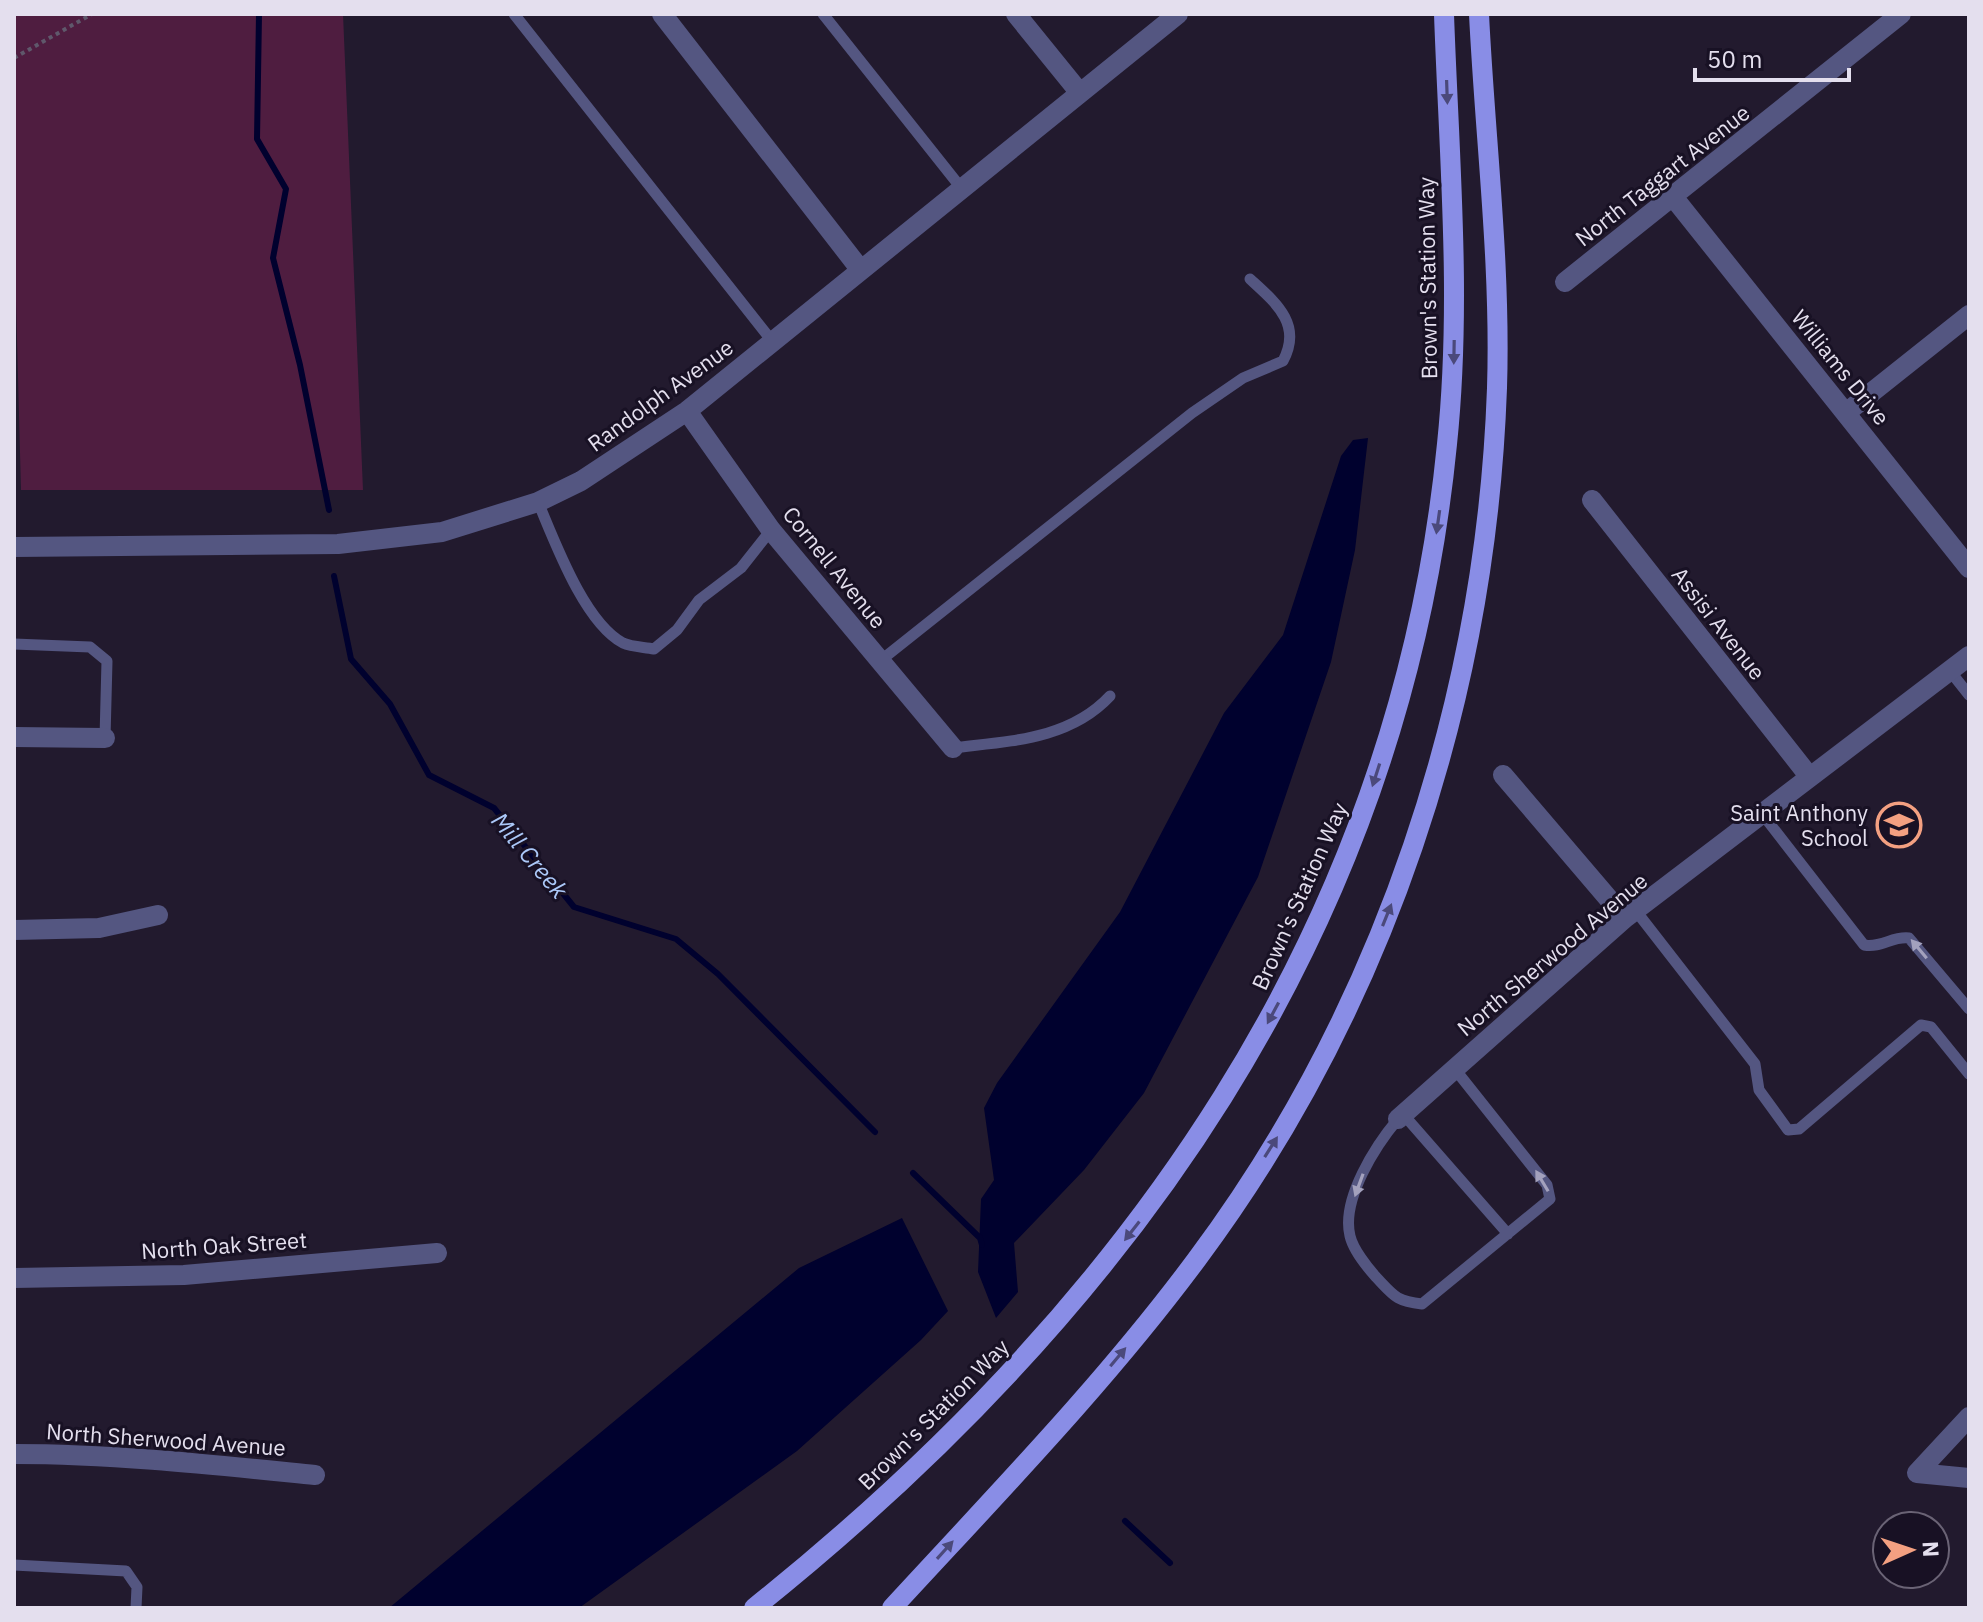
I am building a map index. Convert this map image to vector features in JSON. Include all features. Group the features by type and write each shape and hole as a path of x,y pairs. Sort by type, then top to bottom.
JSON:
{"main road":[{"name":"Brown's Station Way","path":"754,1608 918,1466 989,1396 1100,1272 1176,1173 1219,1105 1293,975 1324,907 1363,814 1400,697 1438,526 1453,373 1455,288 1444,14"},
{"path":"892,1608 1105,1372 1199,1256 1249,1183 1317,1070 1365,970 1407,867 1459,686 1479,582 1492,466 1497,388 1496,284 1479,14"}],"street":[{"path":"662,14 860,269"},
{"path":"1016,14 1080,93"},
{"name":"Randolph Avenue","path":"14,547 376,542 442,532 538,502 628,453 687,411 1178,14"},
{"name":"North Taggart Avenue","path":"1565,282 1901,14"},
{"name":"Williams Drive","path":"1674,198 1969,568"},
{"path":"1847,412 1969,315"},
{"name":"Cornell Avenue","path":"687,411 771,530 953,748"},
{"name":"Assisi Avenue","path":"1592,500 1809,776"},
{"name":"North Sherwood Avenue","path":"1401,1116 1630,914 1969,656"},
{"path":"14,737 105,738"},
{"path":"1503,775 1630,914"},
{"path":"14,930 99,928 158,915"},
{"name":"North Oak Street","path":"14,1278 184,1275 437,1253"},
{"path":"1969,1417 1917,1473 1969,1478"},
{"name":"North Sherwood Avenue","path":"14,1454 94,1454 315,1475"}],"lane":[{"path":"514,14 772,341"},
{"path":"823,14 962,189"},
{"path":"880,661 1192,413 1243,378 1283,361 1292,333 1284,311 1250,279"},
{"path":"538,502 567,568 605,630 626,644 654,649 677,630 699,600 741,568 771,530"},
{"path":"14,644 90,647 107,661 105,738"},
{"path":"1950,671 1969,695"},
{"path":"953,748 1037,738 1092,715 1110,696"},
{"path":"1763,815 1864,945 1877,948 1899,937 1909,938 1969,1009"},
{"path":"1630,914 1755,1064 1759,1090 1788,1130 1799,1129 1921,1025 1931,1027 1969,1074"},
{"path":"1454,1068 1547,1185 1550,1199 1508,1234 1422,1304 1398,1301 1370,1271 1350,1237 1349,1216 1377,1144 1401,1116 1508,1234"},
{"path":"14,1565 126,1571 137,1587 136,1608"}],"path":[{"path":"14,58 92,14"}],"shaded area":[{"path":"14,14 343,14 363,490 21,490 14,226"}],"water":[{"path":"1368,438 1355,550 1331,662 1258,877 1144,1093 1084,1170 1014,1243 1018,1292 996,1318 978,1272 981,1199 994,1180 984,1108 997,1083 1120,912 1224,713 1283,635 1341,456 1353,440"},
{"path":"902,1218 948,1311 921,1340 797,1451 579,1608 389,1608 799,1268"}],"waterway":[{"name":"Mill Creek","path":"259,14 257,139 286,189 273,258 300,365 329,510"},
{"name":"Mill Creek","path":"334,576 351,659 390,704 429,775 494,808 574,907 676,939 718,974 875,1132"},
{"name":"Mill Creek","path":"913,1173 980,1238 982,1245"},
{"name":"Mill Creek","path":"1125,1521 1170,1563"}],"place":[{"name":"Saint Anthony School","path":"1899,825"}]}
